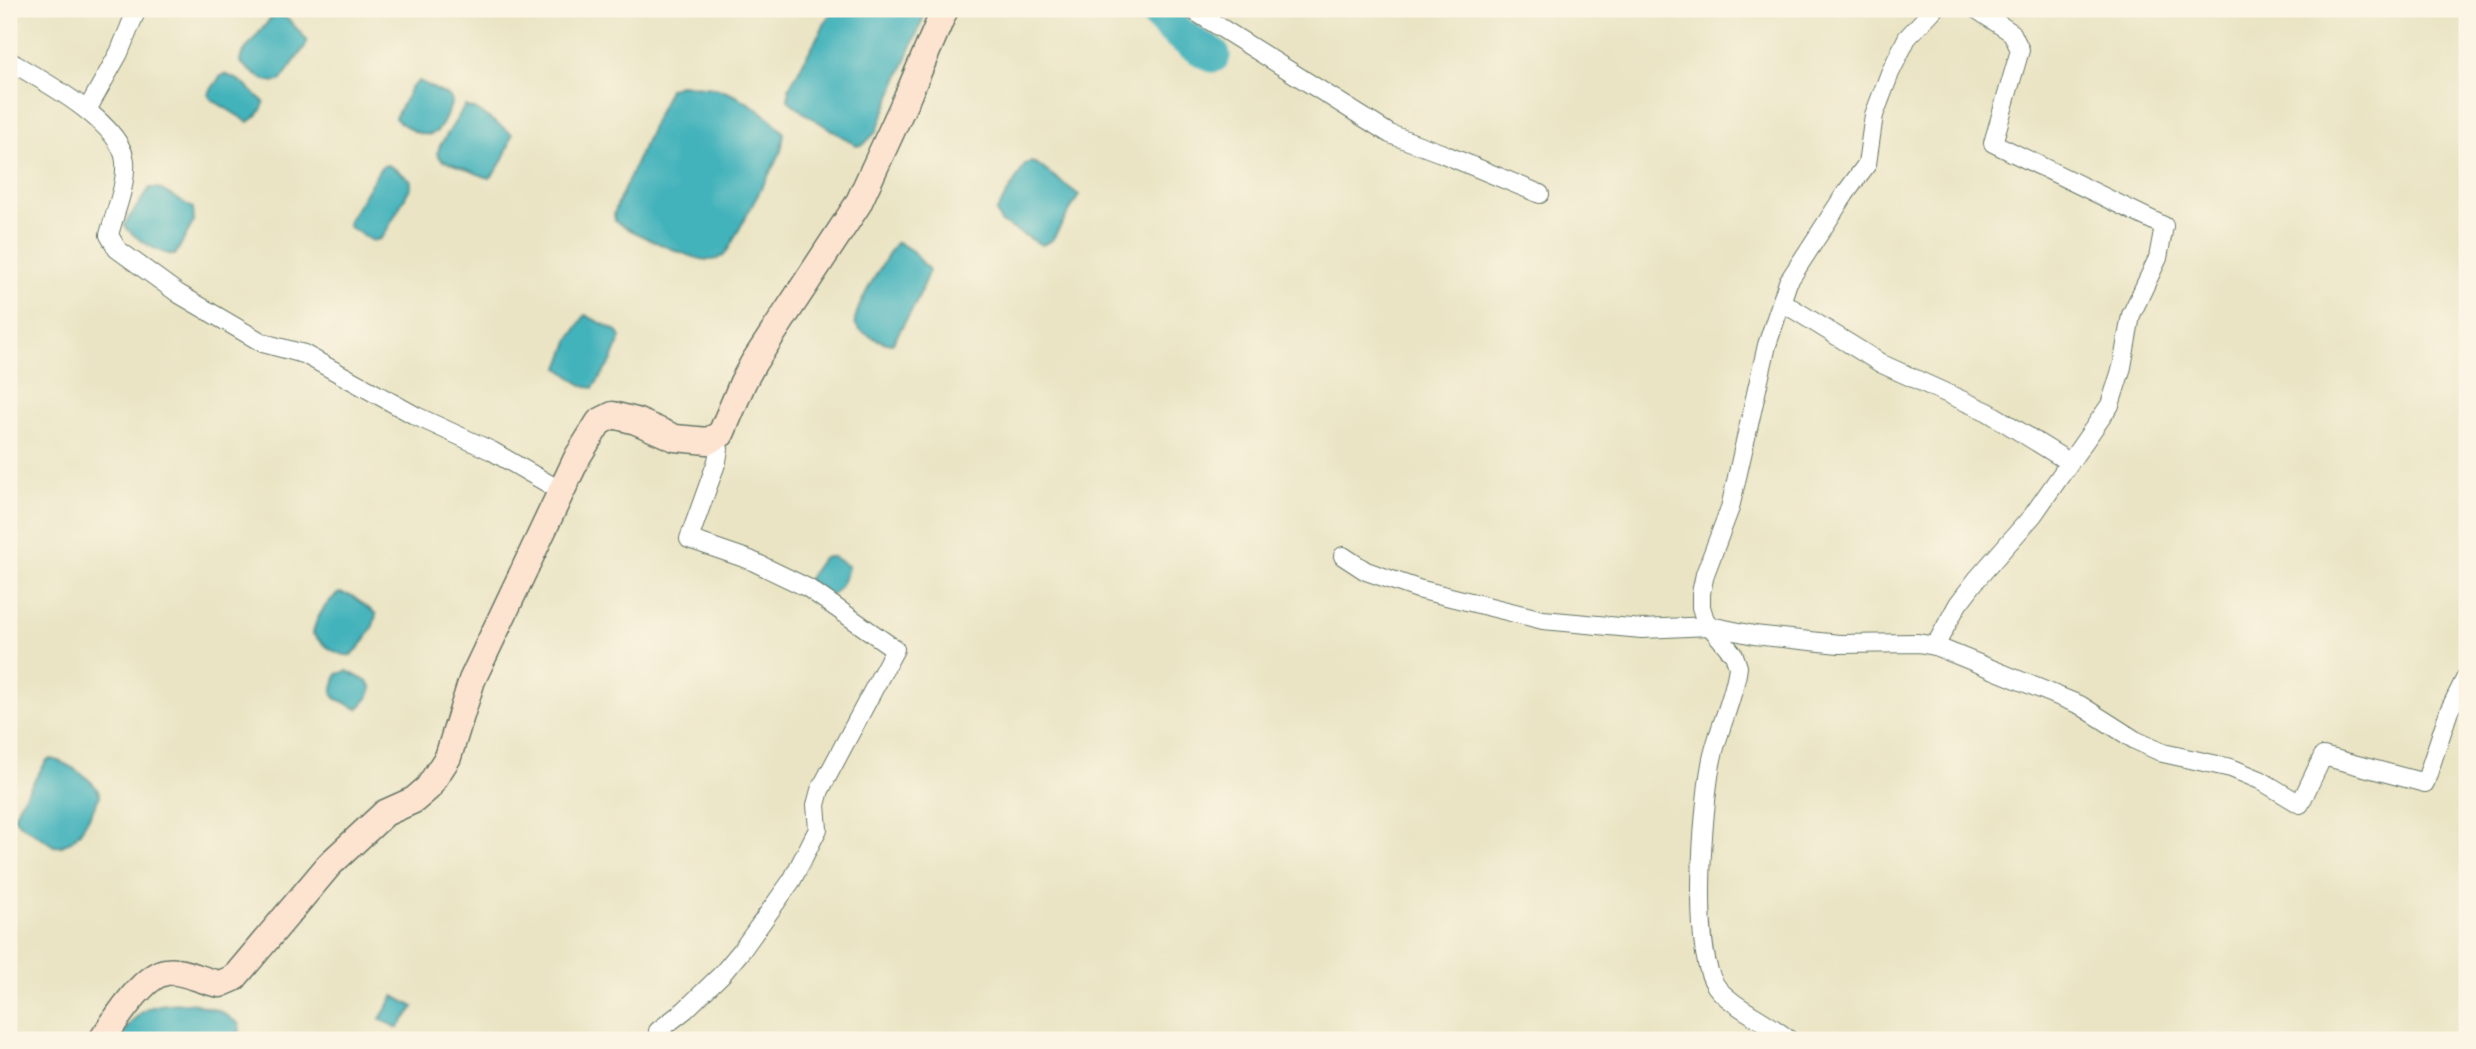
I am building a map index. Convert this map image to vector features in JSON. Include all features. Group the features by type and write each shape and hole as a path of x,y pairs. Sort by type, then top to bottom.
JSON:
{"street":[{"path":"87,110 119,53 137,9"},
{"path":"102,1040 136,994 156,975 178,972 220,984 234,978 330,864 385,813 414,800 428,789 448,757 467,691 561,491 591,432 599,422 613,415 636,421 675,438 708,441 716,439 754,362 858,204 945,9"},
{"path":"1191,9 1390,134 1540,194"},
{"path":"1789,1040 1718,989 1706,961 1701,891 1702,840 1711,765 1738,667 1734,654 1710,626 1701,607 1701,593 1705,574 1730,508 1754,394 1788,282 1867,164 1874,116 1890,73 1908,38 1934,9"},
{"path":"1935,646 1958,604 2033,516 2110,405 2122,367 2131,315 2158,258 2164,226 1993,143 2020,50 2012,33 1976,9"},
{"path":"9,61 87,110 112,134 125,158 125,180 109,234 117,249 179,294 263,343 304,354 416,416 492,451 561,491"},
{"path":"1782,302 1882,364 1977,407 2069,462"},
{"path":"658,1031 685,1010 722,974 792,880 818,829 817,806 820,790 895,649 797,583 750,560 689,539 716,461 719,449 716,439"},
{"path":"1343,556 1366,571 1418,589 1543,620 1642,629 1710,626 1754,635 1839,643 1918,643 1935,646 2080,705 2135,740 2163,753 2231,768 2260,780 2300,804 2323,756 2425,783 2449,711 2467,675"}],"water":[{"path":"833,9 927,9 876,132 864,144 857,146 788,100 789,88"},
{"path":"275,13 289,20 307,40 281,80 276,82 259,77 240,62 242,54"},
{"path":"225,74 240,81 264,102 258,114 248,122 211,99 208,94"},
{"path":"419,81 450,97 452,102 443,123 430,134 414,131 395,118 411,88"},
{"path":"679,85 713,88 736,96 763,113 784,133 781,152 729,248 722,256 712,260 692,256 648,239 615,221 614,214 618,203 669,89"},
{"path":"465,106 478,111 512,134 500,164 489,178 442,160 437,154"},
{"path":"1030,162 1037,164 1079,195 1052,240 1042,245 1001,222 996,212 1025,165"},
{"path":"387,165 411,181 411,186 386,232 380,239 372,241 348,226 349,220 381,167"},
{"path":"150,188 158,188 193,208 194,221 175,255 147,244 124,225"},
{"path":"898,242 912,251 929,270 917,301 892,344 865,333 855,323 865,295"},
{"path":"585,315 617,331 621,337 612,360 593,388 583,386 559,368 570,339"},
{"path":"826,557 833,557 848,566 842,582 831,596 807,580"},
{"path":"339,593 352,596 376,614 367,636 351,655 336,652 313,634 322,611"},
{"path":"347,671 368,682 372,688 368,698 358,709 335,698 332,692 337,674"},
{"path":"51,759 80,773 98,790 100,796 76,836 62,846 54,846 14,817 47,760"},
{"path":"394,996 414,1007 398,1028 380,1019"},
{"path":"192,1003 220,1011 239,1024 237,1040 117,1040 134,1019 148,1008"}],"waterway":[{"path":"1154,9 1181,35 1213,55"}]}
